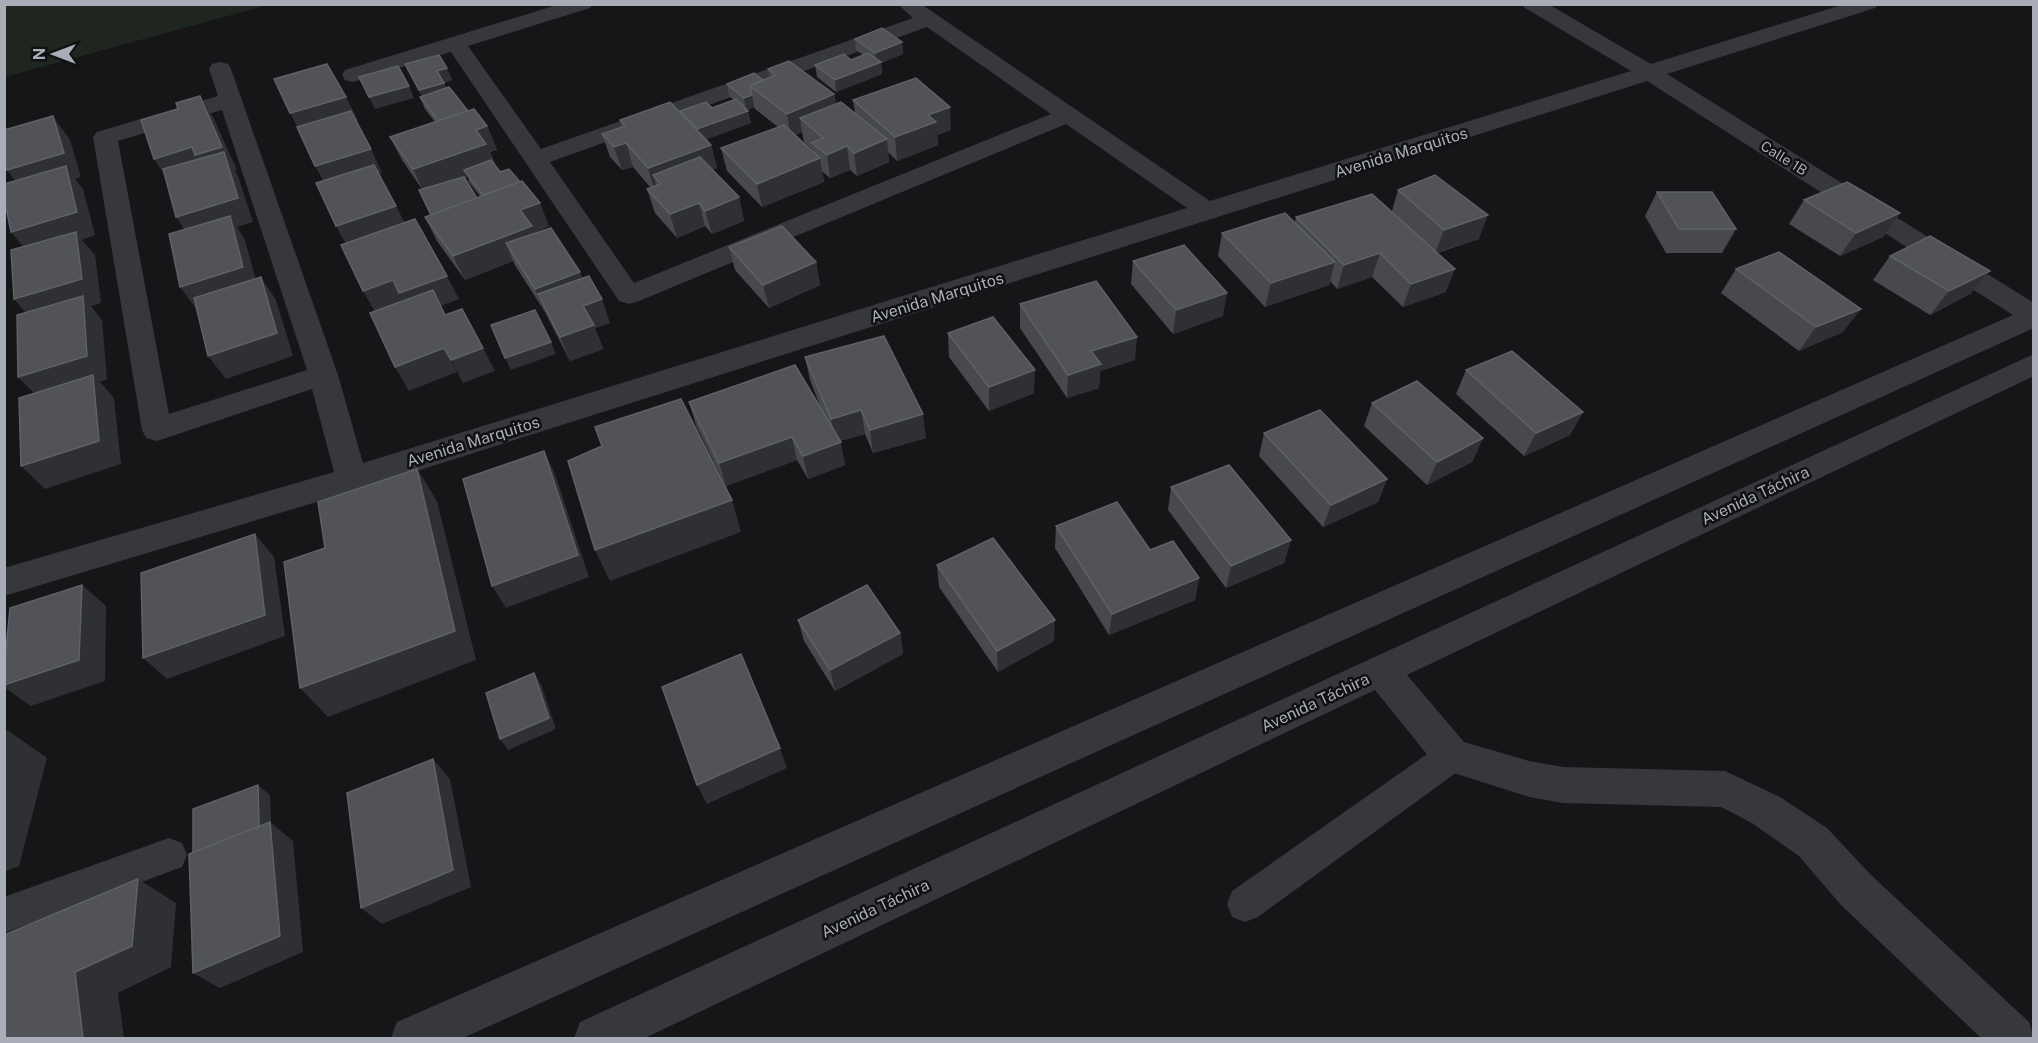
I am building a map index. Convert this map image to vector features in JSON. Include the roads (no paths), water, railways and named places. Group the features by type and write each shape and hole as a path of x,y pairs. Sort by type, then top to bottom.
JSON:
{"street":[{"path":"353,75 584,4"},
{"path":"907,4 927,20 1209,212"},
{"name":"Calle 1B","path":"1532,4 1650,73 2034,317"},
{"name":"Avenida Marquitos","path":"4,582 352,479 1868,4"},
{"path":"536,159 927,20"},
{"path":"456,44 629,295 1069,115"},
{"path":"220,69 323,375 352,479"},
{"path":"230,100 105,137 157,430 323,375"},
{"path":"414,1038 2034,317"},
{"name":"Avenida Táchira","path":"596,1038 2034,364"},
{"path":"1381,670 1452,756 1529,779 1563,785 1725,789 1756,804 1813,842 1856,890 2013,1038"}],"lane":[{"path":"1245,904 1452,756"},
{"path":"4,915 170,855"}]}
